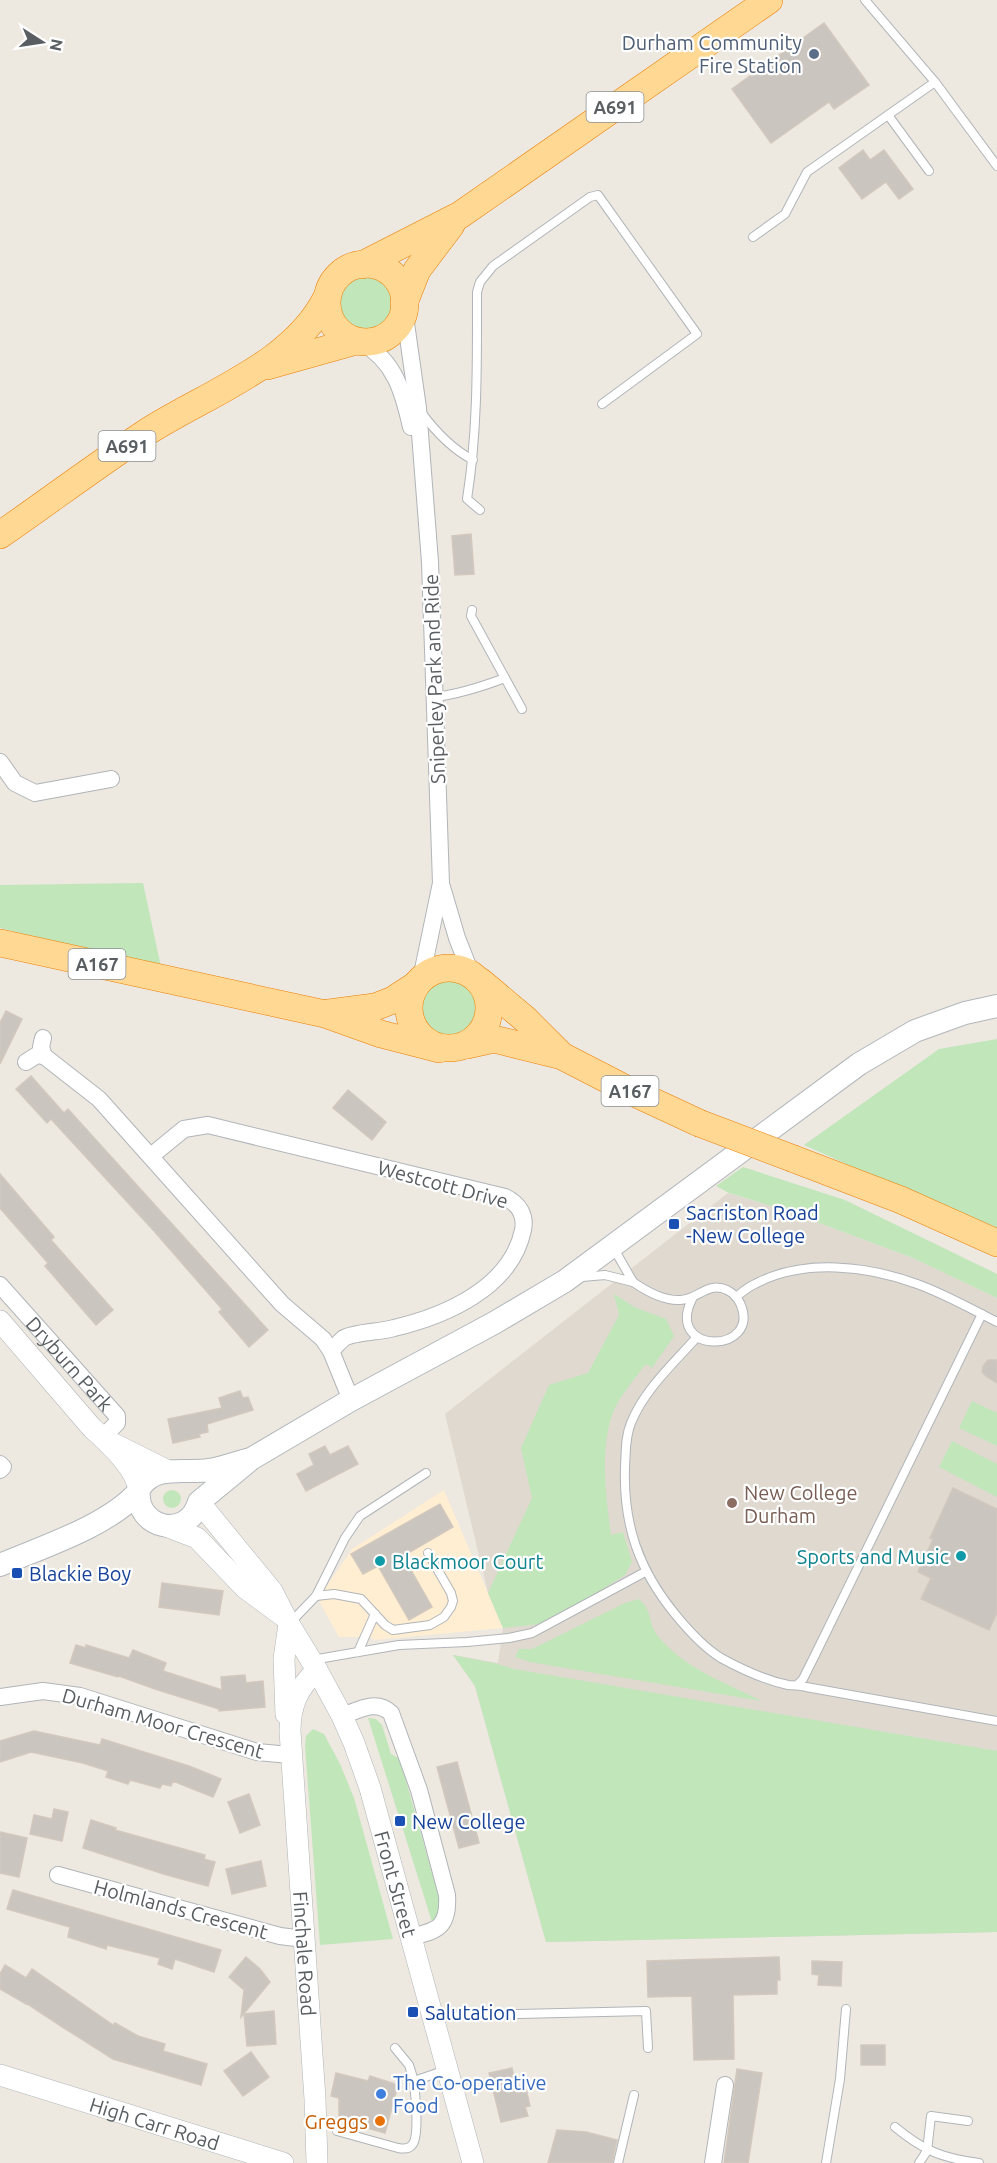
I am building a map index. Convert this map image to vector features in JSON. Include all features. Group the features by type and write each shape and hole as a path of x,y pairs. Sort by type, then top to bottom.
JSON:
{"highway":[{"name":"A691","path":"362,265 460,215 769,0"},
{"name":"A691","path":"404,306 417,270 460,215"},
{"path":"362,265 384,269 396,278 402,290 404,306 397,327 385,337 374,342 358,342 340,333 331,322 327,310 327,297 337,277 348,268 362,265"},
{"name":"A691","path":"0,535 145,433 260,368 305,330 318,316 327,297"},
{"name":"A691","path":"260,368 358,342"},
{"name":"A167","path":"0,943 325,1014 381,1034 439,1049"},
{"path":"447,968 463,970 475,977 487,994 490,1009 484,1029 475,1040 453,1049 439,1049 425,1042 415,1030 409,1013 410,1000 419,982 434,970 447,968"},
{"name":"A167","path":"475,977 525,1019 562,1056"},
{"name":"A167","path":"325,1014 375,1007 393,1000 419,982"},
{"name":"A167","path":"467,1045 494,1039 562,1056 699,1123 910,1204 997,1243"}],"main road":[{"path":"88,1527 134,1521 176,1526 184,1522 195,1511 199,1502 251,1459 351,1400 494,1323 570,1278 859,1064 915,1031 965,1013 997,1006"},
{"path":"0,1565 88,1527 119,1509 152,1476 172,1471 211,1470 251,1459"},
{"path":"172,1471 189,1479 199,1502"},
{"path":"139,1490 140,1503 145,1513 162,1525"}],"street":[{"path":"404,306 418,408 422,475"},
{"path":"358,342 380,355 399,381 422,475"},
{"name":"Sniperley Park and Ride","path":"422,475 429,562 441,883"},
{"path":"0,762 15,783 35,793 111,779"},
{"path":"441,883 457,938 475,977"},
{"path":"419,982 441,883"},
{"path":"44,1038 41,1047 44,1056"},
{"path":"26,1062 37,1055 44,1056 99,1099 282,1304 323,1340 331,1351 351,1400"},
{"name":"Westcott Drive","path":"151,1156 184,1129 208,1125 506,1197 517,1204 524,1218 515,1253 499,1275 482,1289 466,1301 423,1320 344,1338 331,1351"},
{"name":"Dryburn Park","path":"2,1290 117,1416 117,1423 104,1438"},
{"name":"Dryburn Park","path":"0,1321 135,1475 139,1490"},
{"name":"Dryburn Park","path":"104,1438 172,1471"},
{"path":"0,1464 3,1467 0,1470"},
{"name":"Front Street","path":"199,1502 267,1584 342,1716 354,1743 370,1788 473,2163"},
{"name":"Front Street","path":"162,1525 197,1538 245,1588 287,1621"},
{"name":"Finchale Road","path":"287,1621 284,1697 304,1939 317,2163"},
{"name":"Finchale Road","path":"290,1750 290,1721 293,1702 314,1665"},
{"name":"Durham Moor Crescent","path":"0,1696 43,1691 80,1696 257,1752 290,1750"},
{"path":"342,1716 375,1705 384,1707 391,1713 419,1790 448,1906 439,1928 434,1932 410,1937"},
{"name":"Holmlands Crescent","path":"58,1875 280,1936 304,1939"},
{"name":"High Carr Road","path":"0,2075 283,2163"},
{"path":"712,2163 725,2085"}],"lane":[{"path":"865,0 935,82 997,166"},
{"path":"753,237 785,214 807,172 935,82"},
{"path":"888,115 929,171"},
{"path":"480,510 467,499 473,460 477,392 477,291 480,282 498,262 590,197 598,195 697,334 602,404"},
{"path":"418,408 440,435 473,460"},
{"path":"471,610 471,616 522,709"},
{"path":"435,697 474,690 505,678"},
{"path":"613,1246 616,1256 633,1281 644,1290 665,1298 692,1299"},
{"path":"736,1297 755,1284 793,1271 849,1268 919,1285 997,1322"},
{"path":"570,1278 605,1275 633,1281"},
{"path":"716,1287 724,1288 736,1297 741,1304 743,1315 736,1333 723,1342 714,1343 697,1337 689,1326 687,1318 688,1307 692,1299 700,1292 716,1287"},
{"path":"798,1684 815,1656 982,1314"},
{"path":"697,1337 638,1408 627,1438 625,1482 630,1530 645,1572 663,1599 701,1642 720,1657 752,1673 790,1685 798,1684 997,1721"},
{"path":"287,1621 316,1596 345,1538 360,1516 426,1473"},
{"path":"316,1596 328,1594 361,1599 385,1625 393,1630 430,1625 444,1617 451,1607 451,1593 428,1553"},
{"path":"314,1665 358,1652 399,1645 467,1642 532,1633 645,1572"},
{"path":"358,1652 375,1614"},
{"path":"826,2163 840,2079 846,2009"},
{"path":"432,2016 646,2012 648,2048"},
{"path":"336,2131 398,2148 408,2148 412,2145 416,2136 414,2081 409,2065 395,2048"},
{"path":"414,2081 446,2070"},
{"path":"618,2163 634,2095"},
{"path":"919,2163 927,2151 931,2116 968,2121"},
{"path":"896,2127 927,2151 962,2161 979,2163"}],"shaded area":[{"name":"New College Durham","path":"728,1193 787,1211 913,1258 997,1298 997,1932 546,1942 475,1686 453,1655 498,1663 503,1628 488,1593 445,1414"},
{"path":"444,1490 503,1628 374,1640 370,1637 339,1637 315,1594 326,1587 352,1549"}],"green space":[{"path":"366,276 377,278 386,284 392,293 394,304 392,315 386,324 377,330 366,332 355,330 346,324 340,315 338,304 340,293 346,284 355,278"},
{"path":"143,883 161,967 0,928 0,885"},
{"path":"448,979 468,987 476,1007 468,1027 448,1035 428,1027 420,1007 428,987"},
{"path":"997,1039 997,1232 804,1145 939,1049"},
{"path":"743,1167 845,1200 997,1274 997,1298 913,1258 787,1211 729,1193 716,1186"},
{"path":"614,1294 634,1307 666,1319 674,1336 652,1368 646,1364 621,1398 614,1410 606,1439 605,1472 611,1535 623,1532 632,1562 625,1575 582,1602 539,1624 503,1628 488,1593 532,1498 521,1448 549,1385 588,1373 619,1315"},
{"path":"972,1401 997,1413 997,1446 959,1428"},
{"path":"952,1441 997,1464 997,1497 939,1467"},
{"path":"172,1490 178,1493 181,1499 178,1505 172,1508 166,1505 163,1499 166,1493"},
{"path":"639,1599 646,1608 657,1635 679,1657 706,1674 762,1701 530,1662 515,1657 519,1649 532,1649 625,1603"},
{"path":"453,1655 514,1669 997,1751 997,1932 546,1942 475,1686"},
{"path":"368,1718 376,1719 382,1725 391,1754 400,1759 439,1898 439,1911 433,1925"},
{"path":"313,1729 324,1734 354,1798 393,1939 320,1945 305,1746 306,1736"}],"building":[{"name":"Durham Community Fire Station","path":"824,23 869,85 834,109 829,102 771,143 732,89"},
{"path":"863,150 870,160 884,150 913,189 899,199 886,182 862,199 839,168"},
{"path":"471,534 474,574 455,575 452,536"},
{"path":"6,1011 22,1019 0,1064 0,1023"},
{"path":"31,1076 64,1113 68,1109 268,1330 249,1347 219,1312 222,1309 154,1231 51,1119 47,1123 16,1089"},
{"path":"348,1090 386,1122 372,1140 333,1108"},
{"path":"0,1174 54,1237 51,1240 113,1310 96,1325 45,1266 48,1263 0,1208"},
{"path":"988,1360 997,1360 997,1383 982,1372"},
{"path":"240,1391 243,1398 248,1397 253,1410 207,1424 208,1432 199,1434 200,1437 173,1443 168,1419 222,1408 219,1398"},
{"path":"325,1446 330,1455 348,1446 358,1464 306,1491 297,1474 314,1465 309,1454"},
{"name":"Sports and Music","path":"953,1488 997,1509 997,1613 989,1630 921,1599 931,1578 918,1572 933,1539 930,1538"},
{"name":"Blackmoor Court","path":"440,1504 453,1527 403,1556 432,1607 409,1620 378,1566 363,1574 351,1554"},
{"path":"162,1583 223,1591 219,1615 159,1607"},
{"path":"76,1645 86,1648 86,1645 129,1658 133,1650 166,1663 163,1671 222,1690 221,1677 245,1675 246,1683 263,1681 265,1707 219,1711 219,1709 119,1676 70,1663"},
{"path":"34,1731 100,1745 102,1739 189,1766 221,1779 213,1797 173,1781 171,1786 162,1784 160,1788 130,1780 128,1784 106,1777 108,1771 31,1752 0,1762 0,1741"},
{"path":"457,1762 479,1843 459,1848 437,1767"},
{"path":"249,1794 260,1825 240,1833 228,1802"},
{"path":"54,1809 68,1812 62,1841 30,1834 34,1815 52,1819"},
{"path":"91,1820 116,1828 115,1830 205,1855 204,1859 215,1862 208,1886 83,1848"},
{"path":"0,1832 27,1838 19,1877 0,1873"},
{"path":"261,1861 266,1886 232,1894 226,1869"},
{"path":"13,1890 221,1950 214,1972 175,1959 172,1969 158,1964 160,1958 107,1945 106,1949 68,1937 70,1927 7,1909"},
{"path":"246,1957 270,1982 241,2017 244,1990 229,1977"},
{"path":"779,1957 780,1980 777,1980 777,1994 733,1995 734,2059 694,2060 692,1996 648,1997 647,1961"},
{"path":"812,1961 842,1962 841,1986 818,1985 819,1975 812,1974"},
{"path":"5,1965 26,1978 32,1969 113,2025 115,2023 138,2036 165,2044 163,2051 207,2064 201,2085 113,2059 0,1989 0,1974"},
{"path":"274,2011 276,2044 247,2046 244,2014"},
{"path":"861,2045 885,2045 885,2065 861,2065"},
{"path":"251,2052 269,2077 243,2096 224,2071"},
{"path":"512,2068 516,2087 525,2085 530,2106 525,2107 528,2116 501,2122 489,2073"},
{"path":"737,2069 762,2073 748,2163 724,2163"},
{"path":"336,2073 368,2081 370,2076 398,2085 385,2133 339,2120 339,2098 331,2096"},
{"path":"557,2130 586,2132 617,2140 612,2163 548,2163"}],"place":[{"name":"Durham Community Fire Station","path":"814,54"},
{"name":"Sacriston Road -New College","path":"674,1224"},
{"name":"New College Durham","path":"732,1503"},
{"name":"Sports and Music","path":"961,1556"},
{"name":"Blackmoor Court","path":"380,1561"},
{"name":"Blackie Boy","path":"17,1573"},
{"name":"New College","path":"400,1821"},
{"name":"Salutation","path":"413,2012"},
{"name":"The Co-operative Food","path":"381,2094"},
{"name":"Greggs","path":"380,2121"}]}
